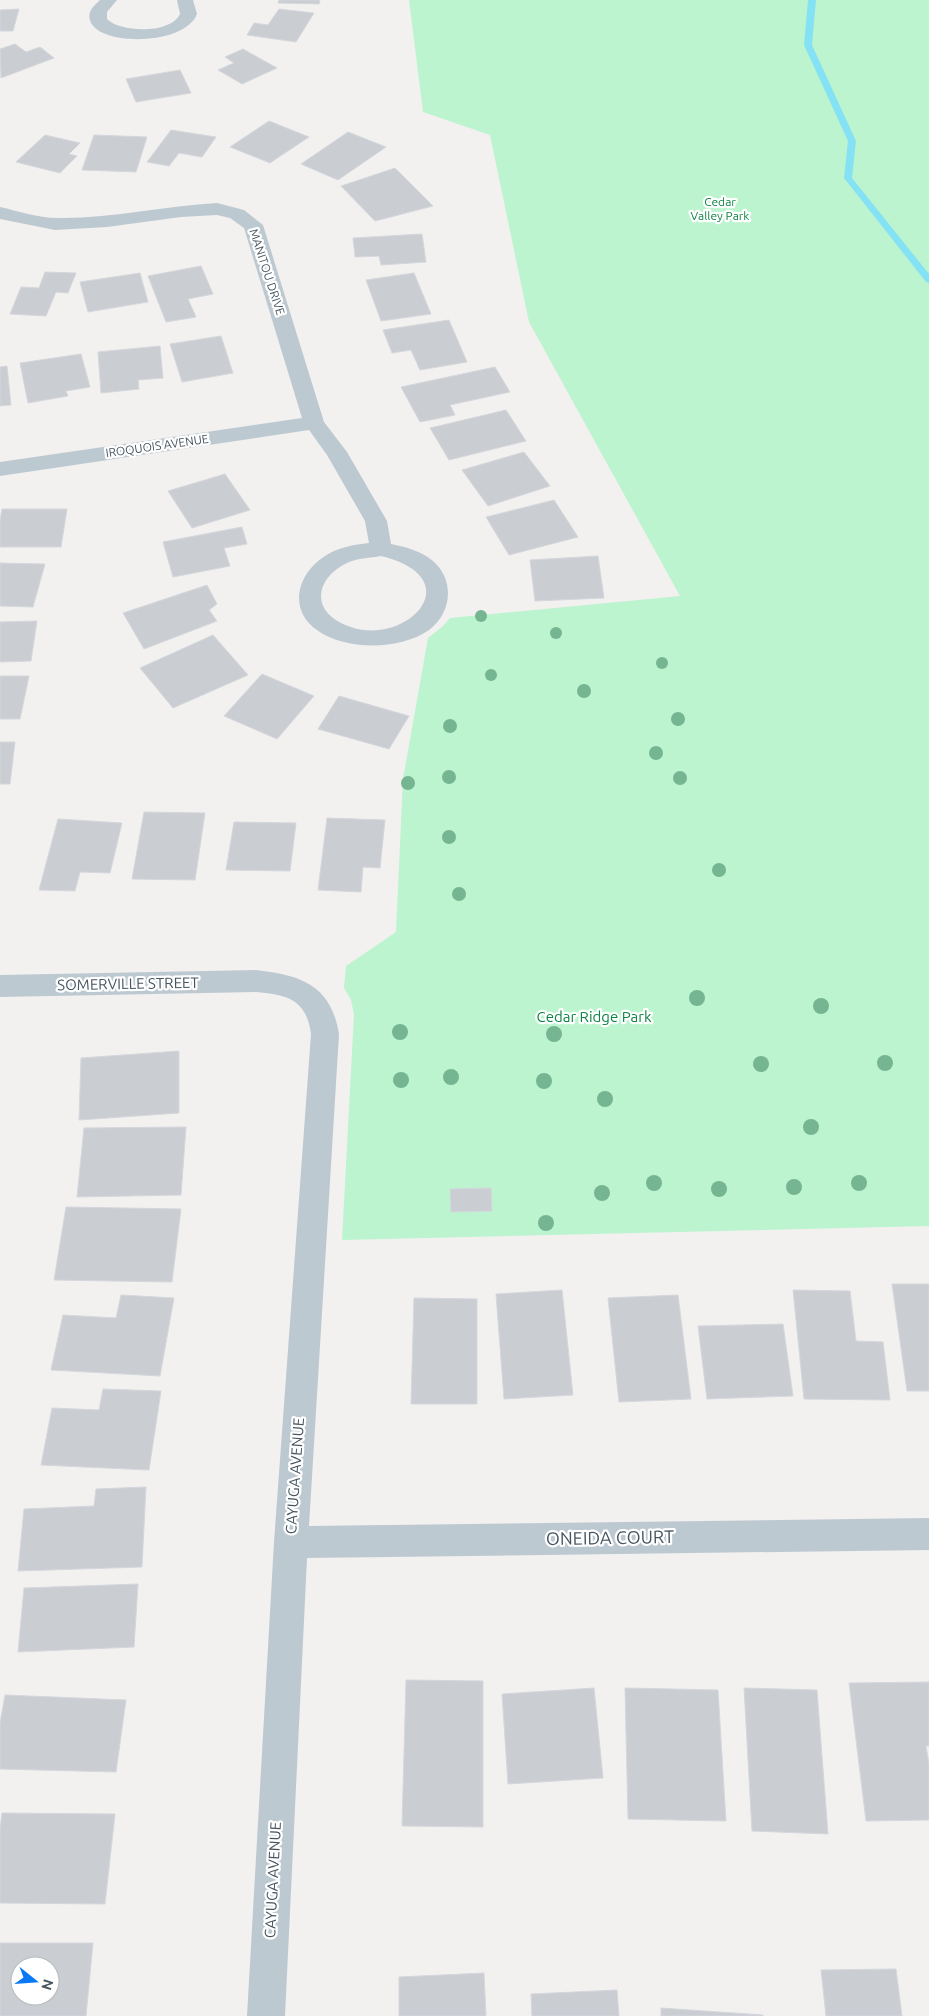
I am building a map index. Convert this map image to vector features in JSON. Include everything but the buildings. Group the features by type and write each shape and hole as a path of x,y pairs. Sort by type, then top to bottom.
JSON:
{"street":[{"path":"109,0 98,12 100,23 108,29 134,36 163,33 184,22 190,15 190,8 185,0"},
{"name":"MANITOU DRIVE","path":"0,213 55,224 108,221 181,211 217,209 237,214 253,225 314,422 336,452 376,521 381,549"},
{"name":"IROQUOIS AVENUE","path":"0,469 314,422"},
{"path":"381,549 399,553 418,561 435,578 439,593 435,608 425,620 408,631 380,638 357,637 336,631 323,623 312,610 309,595 310,586 319,572 334,560 353,553 381,549"},
{"name":"SOMERVILLE STREET","path":"0,986 256,981"},
{"name":"CAYUGA AVENUE","path":"256,981 277,983 296,989 310,997 319,1008 325,1034 291,1542 266,2016"},
{"name":"ONEIDA COURT","path":"291,1542 929,1534"}],"green space":[{"path":"409,0 929,0 929,1226 342,1240 354,1014 351,1000 344,988 346,966 396,932 403,779 428,638 450,618 680,596 529,322 490,135 423,112"}],"waterway":[{"path":"812,0 808,45 852,141 848,178 929,280"}],"park label":[{"name":"Cedar Valley Park","path":"720,209"},
{"name":"Cedar Ridge Park","path":"594,1017"}]}
